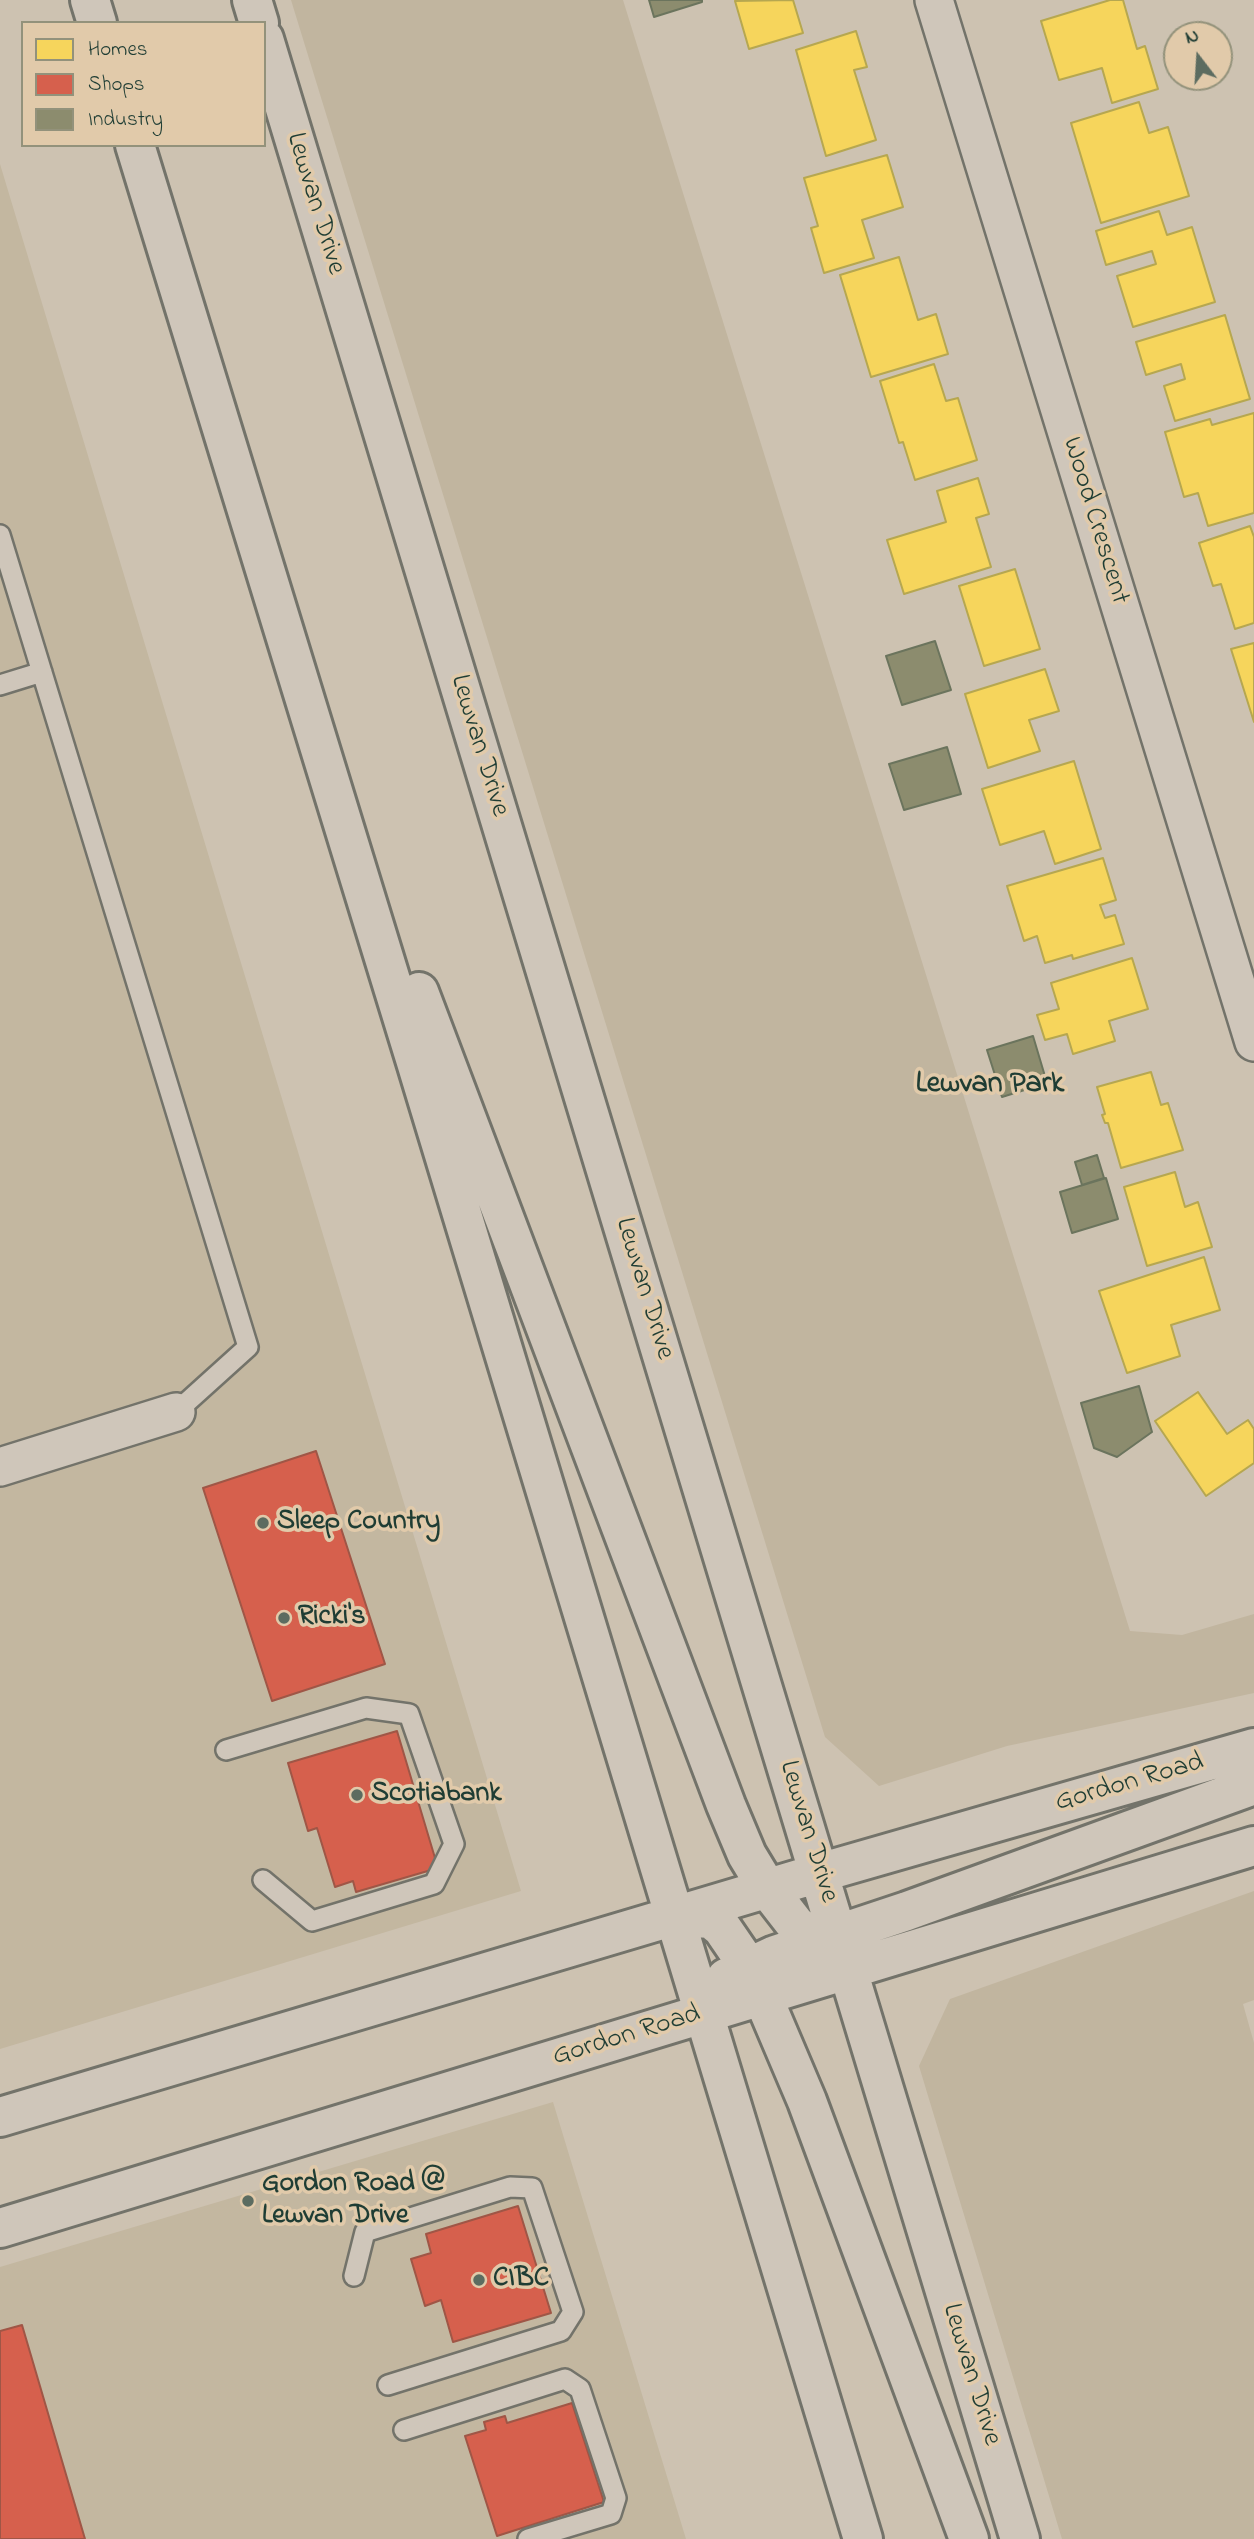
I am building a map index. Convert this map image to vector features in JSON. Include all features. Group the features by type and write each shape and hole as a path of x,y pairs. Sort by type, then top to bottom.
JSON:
{"main road":[{"path":"90,0 96,21"},
{"path":"252,0 258,21"},
{"name":"Lewvan Drive","path":"266,46 819,1873 827,1938 848,1970 1020,2539"},
{"path":"136,147 863,2539"},
{"path":"290,649 726,1805 747,1855 767,1888 795,1924 827,1938"},
{"name":"Gordon Road","path":"0,2117 767,1888 1254,1748"},
{"path":"755,1981 827,1938 1254,1785"},
{"name":"Gordon Road","path":"0,2228 703,2014 755,1981 848,1970 1254,1846"},
{"path":"674,1917 711,1919 722,1928 755,1981 807,2101 969,2539"}],"street":[{"name":"Wood Crescent","path":"934,0 1254,1042"},
{"path":"0,1467 176,1412"}],"lane":[{"path":"0,535 248,1347 176,1412"},
{"path":"0,685 42,672"},
{"path":"226,1750 366,1708 408,1714 454,1844 434,1884 312,1921 263,1880"},
{"path":"354,2276 365,2232 510,2187 532,2188 573,2312 561,2331 388,2385"},
{"path":"404,2430 565,2379 580,2389 616,2498 611,2514 528,2539"}],"shaded area":[{"path":"291,0 623,0 1130,1631 1182,1635 1254,1614 1254,1693 1007,1746 879,1786 825,1737"},
{"path":"0,164 521,1891 0,2049"},
{"path":"1254,1891 1254,2000 1243,2004 1254,2043 1254,2539 1062,2539 919,2066 950,1999"},
{"path":"553,2102 686,2539 0,2539 0,2267"}],"building: Homes":[{"path":"793,0 803,33 749,49 735,1"},
{"path":"1110,0 1123,0 1137,49 1145,46 1158,89 1112,103 1102,68 1059,80 1041,21"},
{"path":"856,31 867,67 854,70 876,140 826,156 796,50"},
{"path":"1139,102 1149,133 1168,127 1189,196 1101,223 1071,123"},
{"path":"887,155 903,207 862,220 874,258 824,273 811,228 818,226 804,178"},
{"path":"1159,211 1167,235 1192,227 1215,302 1133,327 1117,276 1156,264 1152,251 1106,265 1096,231"},
{"path":"899,257 918,320 936,314 948,354 871,377 840,275"},
{"path":"1225,315 1250,399 1175,421 1164,386 1185,379 1181,364 1146,375 1136,342"},
{"path":"934,364 946,401 958,398 977,460 915,480 903,442 899,443 880,381"},
{"path":"1254,413 1254,513 1208,526 1198,493 1184,497 1165,432 1210,419 1212,425"},
{"path":"978,478 989,514 976,518 991,567 904,594 887,540 946,522 937,491"},
{"path":"1250,526 1254,537 1254,623 1235,629 1221,584 1213,586 1199,543"},
{"path":"1015,569 1040,649 984,666 959,586"},
{"path":"1254,643 1254,722 1231,649"},
{"path":"1045,669 1059,711 1029,720 1040,751 988,768 965,694"},
{"path":"1074,761 1101,849 1055,864 1044,831 1000,845 982,789"},
{"path":"1103,858 1116,900 1100,905 1105,918 1115,915 1124,944 1073,959 1072,955 1045,963 1037,936 1024,941 1007,886"},
{"path":"1132,958 1148,1009 1109,1021 1115,1041 1073,1054 1067,1034 1045,1040 1037,1015 1059,1009 1051,983"},
{"path":"1151,1072 1161,1105 1168,1103 1183,1150 1121,1168 1108,1123 1105,1123 1102,1115 1105,1114 1097,1087"},
{"path":"1175,1172 1185,1207 1198,1202 1212,1247 1147,1266 1124,1187"},
{"path":"1204,1257 1220,1310 1171,1325 1180,1356 1127,1373 1099,1291"},
{"path":"1198,1392 1227,1434 1248,1420 1254,1429 1254,1463 1206,1496 1155,1421"}],"building: Shops":[{"path":"316,1451 385,1664 272,1701 203,1488"},
{"name":"Scotiabank","path":"397,1731 438,1868 356,1892 353,1881 335,1887 317,1828 308,1831 288,1763"},
{"name":"CIBC","path":"518,2206 551,2313 453,2342 441,2300 425,2306 411,2259 431,2253 426,2234"},
{"path":"22,2325 85,2539 0,2539 0,2331"},
{"path":"572,2403 604,2502 497,2536 465,2436 486,2430 484,2422 505,2416 507,2423"}],"building: Industry":[{"path":"649,0 702,0 702,2 654,17"},
{"path":"935,641 951,690 902,705 886,656"},
{"path":"947,747 961,794 904,810 889,764"},
{"path":"1033,1036 1047,1083 1002,1097 987,1050"},
{"path":"1097,1155 1104,1178 1082,1185 1075,1162"},
{"path":"1106,1178 1118,1219 1072,1233 1060,1192"},
{"path":"1139,1386 1152,1432 1117,1457 1094,1448 1081,1403"}],"place":[{"name":"Sleep Country","path":"263,1523"},
{"name":"Ricki's","path":"284,1618"},
{"name":"Scotiabank","path":"357,1795"},
{"name":"Gordon Road @ Lewvan Drive","path":"248,2201"},
{"name":"CIBC","path":"479,2280"}],"district":[{"name":"Lewvan Park","path":"990,1086"}]}
